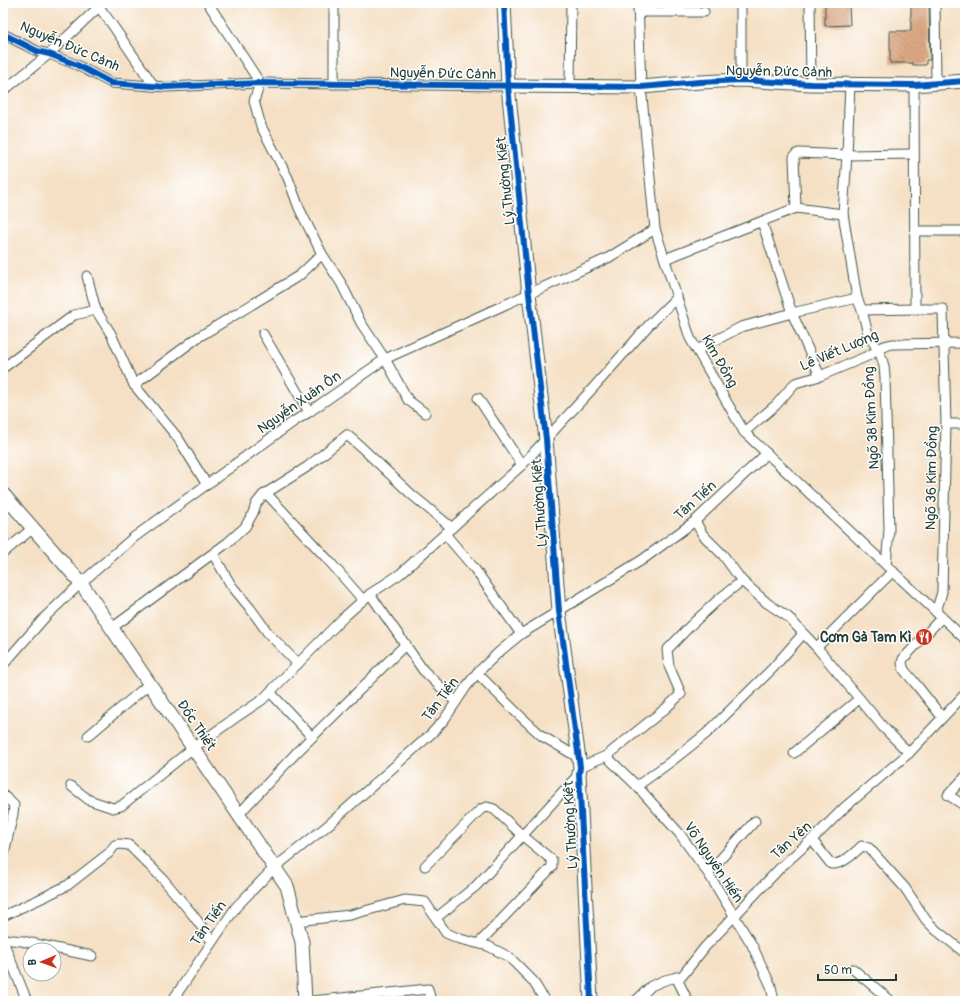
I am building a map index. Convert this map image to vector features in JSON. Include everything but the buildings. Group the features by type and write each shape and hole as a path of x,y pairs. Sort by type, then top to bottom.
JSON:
{"street":[{"path":"208,3 260,83 254,101 261,126 288,178 299,208 322,254 341,283 361,323 385,359 408,400 425,413"},
{"path":"334,3 334,84"},
{"name":"Lý Thường Kiệt","path":"504,3 508,86 529,294 546,439 559,611 579,766 592,1001"},
{"path":"570,86 571,3"},
{"path":"741,3 741,80"},
{"path":"810,3 811,84"},
{"path":"934,3 936,82"},
{"path":"3,91 48,54 101,5 154,86"},
{"path":"638,7 704,12"},
{"name":"Kim Đồng","path":"638,7 641,87 655,229 690,338 744,432 965,638"},
{"name":"Nguyễn Đức Cảnh","path":"3,34 37,51 77,66 111,83 166,87 260,83 641,87 741,80 811,84 914,85 936,82 965,81"},
{"name":"Ngõ 38 Kim Đồng","path":"850,84 848,155 843,214 857,298 862,310 868,334 878,350 884,366 889,568"},
{"path":"862,310 915,308 914,85"},
{"path":"796,208 794,157 796,154 914,154"},
{"path":"665,259 796,208 843,214"},
{"path":"762,222 792,313 820,376"},
{"name":"Nguyễn Xuân Ôn","path":"3,665 46,616 81,583 133,538 293,422 385,359 608,258 655,229"},
{"path":"914,231 965,231"},
{"path":"134,385 197,338 300,275 322,254"},
{"path":"87,276 96,310 111,334 134,385 178,438 207,485"},
{"path":"71,786 89,800 113,808 121,806 193,748 262,700 344,617 370,594 400,574 522,466 648,326 677,297"},
{"path":"697,350 741,327 792,313 857,298"},
{"name":"Ngõ 36 Kim Đồng","path":"915,308 943,309 946,424 942,592 939,614"},
{"path":"3,368 74,315 96,310"},
{"path":"263,334 309,412"},
{"name":"Lê Viết Lượng","path":"744,432 776,405 795,383 820,376 870,355 884,346 892,344 965,343"},
{"path":"478,398 522,466"},
{"path":"946,424 965,424"},
{"path":"112,628 227,543 245,527 256,504 263,495 308,467 347,435 411,494 448,531 521,634"},
{"name":"Tân Tiến","path":"172,1001 236,907 274,868 327,826 432,734 444,720 477,673 499,652 521,634 642,560 694,521 767,453"},
{"path":"266,493 363,600"},
{"name":"Đốc Thiết","path":"3,494 81,583 287,886 302,942 305,1001"},
{"path":"694,521 703,535 723,555 742,580 767,603 788,617 817,647 883,727 908,753"},
{"path":"3,553 34,528"},
{"path":"213,554 231,585 268,633 298,664"},
{"path":"817,647 889,568"},
{"path":"436,918 476,886 523,836 579,766 606,756 665,709 681,694 669,666 667,650 691,625 742,580"},
{"path":"370,594 423,670 456,702"},
{"path":"939,614 903,659 902,663 904,670 942,717"},
{"path":"637,786 707,733 772,669 803,634"},
{"path":"238,815 297,752 406,644"},
{"path":"477,673 542,736 579,766"},
{"path":"88,736 150,684"},
{"path":"270,692 312,737"},
{"name":"Tân Yên","path":"635,1001 651,986 664,980 682,976 705,947 780,868 812,840 845,807 908,753 965,694"},
{"path":"794,753 859,699"},
{"name":"Võ Nguyên Hiến","path":"606,756 637,786 679,833 708,873 752,945 771,986 774,1001"},
{"path":"965,777 948,795 965,806"},
{"path":"3,795 14,805 3,858"},
{"path":"425,866 484,807 494,809 523,836 551,858 553,862 552,866 479,943"},
{"path":"708,873 755,821"},
{"path":"812,840 831,864 836,864 842,861 862,846 869,848 905,888 926,920 965,953"},
{"path":"3,916 68,885 115,846 120,844 128,845 163,879 193,915 212,941"},
{"path":"296,921 350,915 405,900 425,902 446,933 460,939 488,946 509,957 533,981 545,1001"},
{"path":"27,1001 3,940 22,941 92,956"},
{"path":"852,969 891,1001"},
{"path":"676,977 688,1001"},
{"path":"312,1001 428,989 430,1001"}],"cycle path":[{"path":"504,3 508,86 529,294 546,439 559,611 580,767 579,774 591,1001"},
{"path":"3,34 37,51 77,65 111,83 166,87 260,83 641,87 741,80 811,84 914,85 965,81"}],"place":[{"name":"Cơm Gà Tam Kì","path":"924,637"}]}
